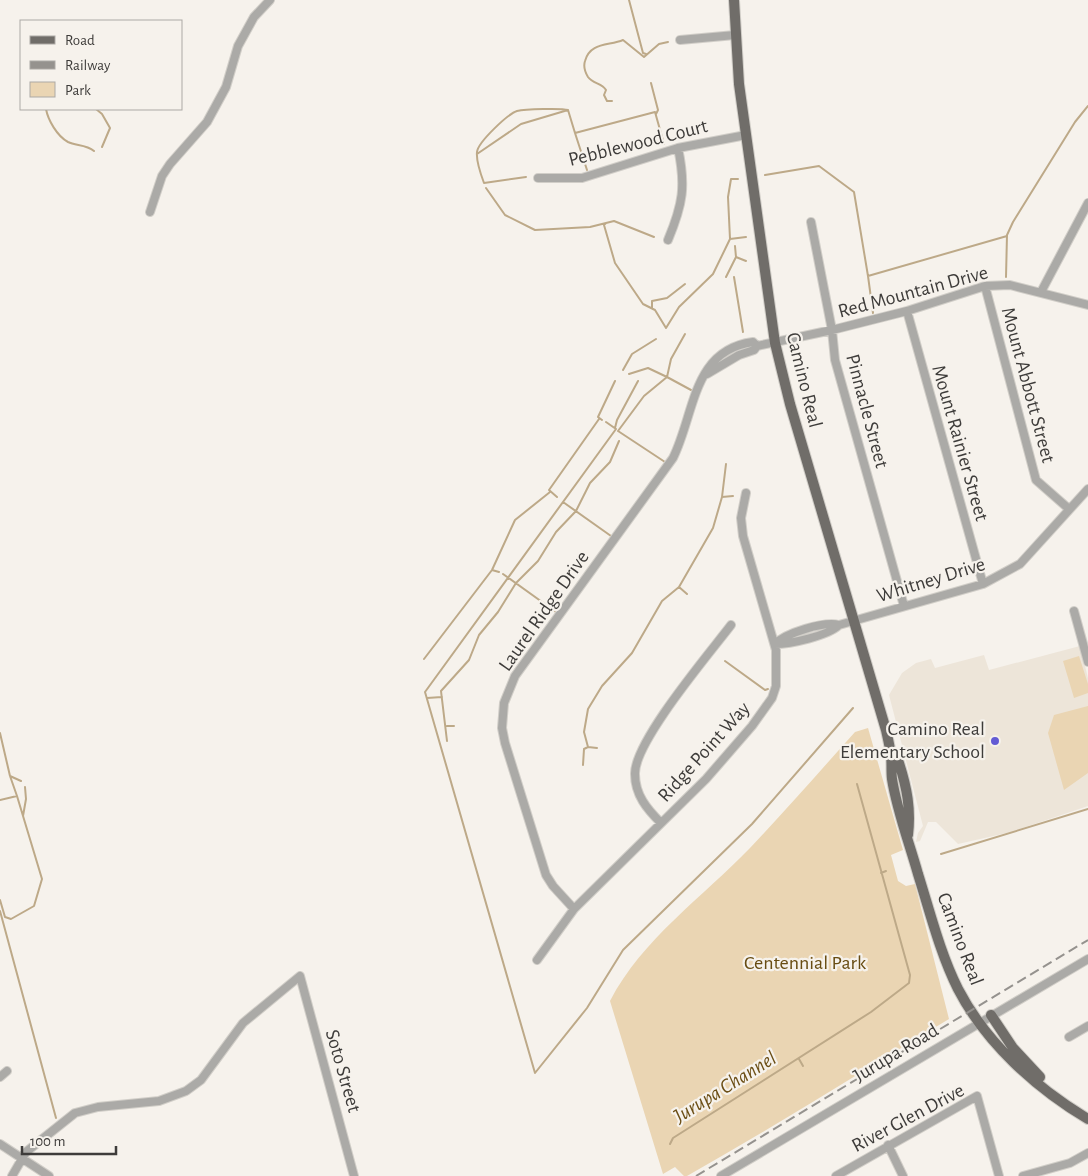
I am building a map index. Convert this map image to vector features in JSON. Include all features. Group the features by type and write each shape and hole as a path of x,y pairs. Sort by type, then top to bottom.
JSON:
{"main road":[{"name":"Camino Real","path":"734,0 735,36 746,135 775,343 790,404 855,620 892,758 899,763 908,795 908,838 938,937 952,975 963,997 1003,1052 1045,1090 1063,1104 1088,1119"},
{"path":"991,1015 1013,1048 1040,1077 1045,1090"}],"street":[{"path":"150,212 162,176 170,164 207,122 226,86 238,46 254,16 270,0"},
{"path":"680,40 735,36"},
{"name":"Pebblewood Court","path":"538,178 582,178 678,148 746,135"},
{"path":"668,240 682,199 683,173 678,148"},
{"path":"1041,292 1088,203"},
{"name":"Pinnacle Street","path":"810,222 832,330 835,360 904,606"},
{"name":"Red Mountain Drive","path":"775,343 907,311 985,286 1010,285 1088,305"},
{"name":"Mount Abbott Street","path":"985,286 1036,480 1069,509"},
{"name":"Mount Rainier Street","path":"907,311 983,584"},
{"name":"Laurel Ridge Drive","path":"574,909 553,886 541,862 505,743 502,728 504,703 515,676 673,458 682,438 696,390 707,374 708,367 720,354 743,344 753,342 757,346"},
{"name":"Laurel Ridge Drive","path":"707,374 713,372 727,361 754,350 757,346 775,343"},
{"path":"720,354 727,361"},
{"name":"Whitney Drive","path":"775,644 785,644 818,635 855,620 983,584 1020,564 1088,490"},
{"name":"Ridge Point Way","path":"537,960 574,909 706,779 766,708 776,686 777,658 775,644 741,526 746,493"},
{"path":"1074,611 1088,662"},
{"name":"Whitney Drive","path":"775,644 782,637 831,623 839,625"},
{"path":"661,823 645,806 638,791 635,774 637,757 648,736 731,625"},
{"path":"816,627 818,635"},
{"name":"Jurupa Road","path":"721,1176 1088,959"},
{"name":"Soto Street","path":"22,1158 26,1152 75,1113 98,1107 159,1101 186,1091 201,1080 243,1023 300,976 354,1176"},
{"path":"1069,1037 1088,1026"},
{"path":"0,1077 7,1071"},
{"name":"River Glen Drive","path":"836,1176 976,1096 999,1176"},
{"path":"0,1144 49,1176"},
{"path":"888,1145 903,1176"},
{"path":"1024,1176 1070,1163 1088,1153"},
{"path":"12,1176 22,1158"}],"shaded area":[{"name":"Camino Real Elementary School","path":"1080,646 1088,678 1088,806 1011,832 958,844 936,822 928,822 920,841 916,842 918,833 923,826 889,695 902,673 916,663 931,659 935,668 984,655 989,670"}],"green space":[{"path":"1079,656 1088,684 1088,693 1074,698 1063,661"},
{"path":"1088,706 1088,773 1064,790 1048,733 1054,715"},
{"name":"Centennial Park","path":"868,728 903,850 891,855 898,881 906,886 915,884 949,1019 687,1176 684,1176 675,1167 663,1174 610,1001 623,979 656,938 750,848 855,732"}],"waterway":[{"path":"629,0 643,53 646,54"},
{"path":"612,101 607,101 604,95 606,90 588,77 584,67 587,55 596,48 623,40 644,57 659,44 668,42"},
{"path":"651,83 658,110 656,114"},
{"path":"1006,277 1007,235 1013,222 1075,122 1088,106"},
{"path":"46,110 60,136 68,142 88,147 94,151"},
{"path":"97,110 102,114 110,128 102,147"},
{"path":"477,154 521,124 568,110 575,133 655,112 664,144"},
{"path":"526,177 484,183 477,160 477,152 482,142 507,117 517,111 568,110"},
{"path":"575,133 587,170"},
{"path":"765,175 819,166 854,192 868,276"},
{"path":"606,223 604,225 615,263 643,304 655,310 666,328 679,307 713,274 730,239 728,197 731,179 738,179"},
{"path":"486,188 505,215 535,230 590,227 614,221 654,237"},
{"path":"873,313 868,276 1007,236"},
{"path":"730,239 746,237"},
{"path":"735,246 736,257"},
{"path":"726,277 736,257 746,261"},
{"path":"734,277 743,332"},
{"path":"652,308 652,301 667,298 685,284"},
{"path":"685,334 671,359 667,377 691,390"},
{"path":"623,370 632,354 656,339"},
{"path":"629,374 648,368 667,377 644,396 618,431 665,462"},
{"path":"602,420 598,417 615,381"},
{"path":"615,428 617,420 638,381"},
{"path":"557,497 549,490 599,419"},
{"path":"606,422 616,429 425,692 535,1073 587,1008 623,950 752,824 853,708"},
{"path":"447,741 441,691 469,660 479,635 498,612 516,583 538,561 556,532 576,511 590,483 610,462 619,441"},
{"path":"726,464 722,497 733,496"},
{"path":"424,659 492,570 515,520 550,492"},
{"path":"583,765 584,749 588,747 584,732 588,709 602,686 632,653 662,601 679,587 713,528 722,497"},
{"path":"563,502 611,536"},
{"path":"492,570 499,572"},
{"path":"503,574 556,612"},
{"path":"679,587 687,594"},
{"path":"725,661 765,690 768,689"},
{"path":"427,698 442,697"},
{"path":"447,726 454,726"},
{"path":"0,733 10,776 17,796"},
{"path":"588,747 597,748"},
{"path":"10,776 21,781"},
{"name":"Jurupa Channel","path":"670,1144 673,1138 871,1012 909,983 910,975 857,784"},
{"path":"23,816 26,799 25,787"},
{"path":"0,800 17,796 42,879 34,906 11,919 5,917 0,900"},
{"name":"Jurupa Channel","path":"941,854 1088,809"},
{"name":"Jurupa Channel","path":"881,873 886,871"},
{"path":"0,911 56,1118"},
{"name":"Jurupa Channel","path":"799,1059 803,1066"}],"railway":[{"path":"696,1176 1088,940"}],"place":[{"name":"Camino Real Elementary School","path":"995,741"}]}
